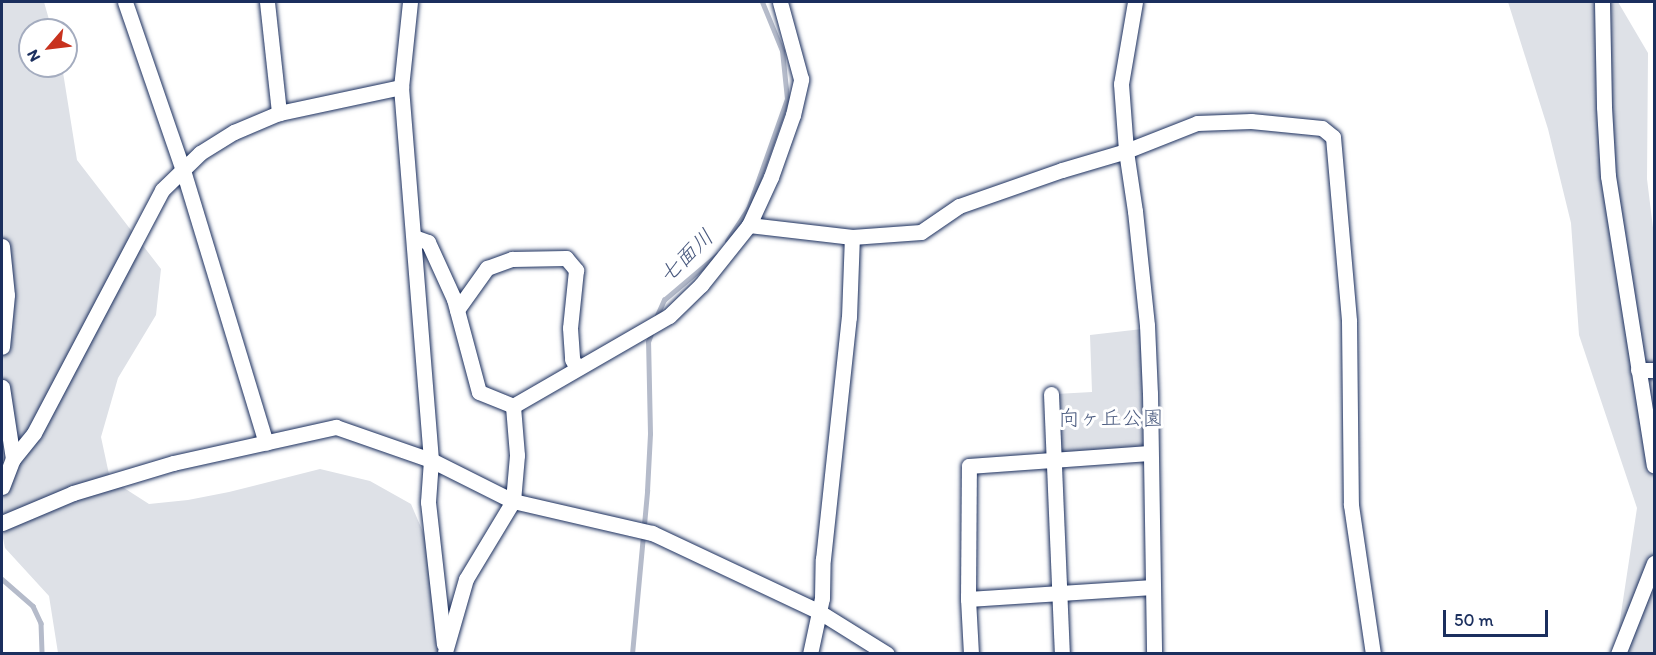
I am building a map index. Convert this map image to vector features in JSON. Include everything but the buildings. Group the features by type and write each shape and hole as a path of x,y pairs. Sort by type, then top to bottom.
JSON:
{"street":[{"path":"125,2 183,170 266,443"},
{"path":"267,2 279,113"},
{"path":"410,2 401,87 431,460 428,502 445,653"},
{"path":"513,406 664,319 701,285 749,225 771,177 793,115 801,79 780,2"},
{"path":"1135,2 1121,84 1126,151 1136,211 1147,325 1154,654"},
{"path":"1602,2 1608,176 1654,465"},
{"path":"2,487 13,459 34,433 162,190 200,153 217,142 279,113 401,87"},
{"path":"749,225 852,237 921,232 959,206 1062,170 1126,151 1197,123 1263,122 1322,128 1333,136 1348,321 1351,505 1373,654"},
{"path":"414,237 428,242 457,310 479,392 513,406"},
{"path":"810,654 822,598 823,559 849,316 852,237"},
{"path":"2,246 7,296 2,347"},
{"path":"457,310 487,268 512,259 566,258 576,270 570,328 572,359 577,368"},
{"path":"1638,370 1654,370"},
{"path":"2,387 13,459"},
{"path":"1051,394 1062,654"},
{"path":"445,653 466,579 513,501 517,455 513,406"},
{"path":"2,523 73,493 173,463 336,428 431,460 513,501 652,533 818,611 887,654"},
{"path":"971,654 968,598 969,466 1149,453"},
{"path":"1618,654 1654,563"},
{"path":"968,598 1153,587"}],"green space":[{"path":"2,2 44,2 49,18 18,18 18,78 64,78 77,160 161,269 156,315 118,378 101,437 110,479 149,504 188,500 229,492 320,469 370,481 411,504 438,567 444,653 58,653 49,596 5,548 2,533"},
{"path":"1508,2 1618,2 1648,53 1647,179 1654,236 1654,653 1615,653 1637,508 1579,335 1571,223 1548,129"},
{"name":"向ヶ丘公園","path":"1142,329 1143,448 1059,453 1056,394 1092,392 1090,335"}],"waterway":[{"name":"七面川","path":"727,241 748,209 787,99 782,51 762,2"},
{"name":"七面川","path":"655,320 664,300 717,255"},
{"name":"七面川","path":"632,654 647,491 650,434 648,342 652,331"},
{"path":"2,579 33,606 41,623 42,654"}]}
